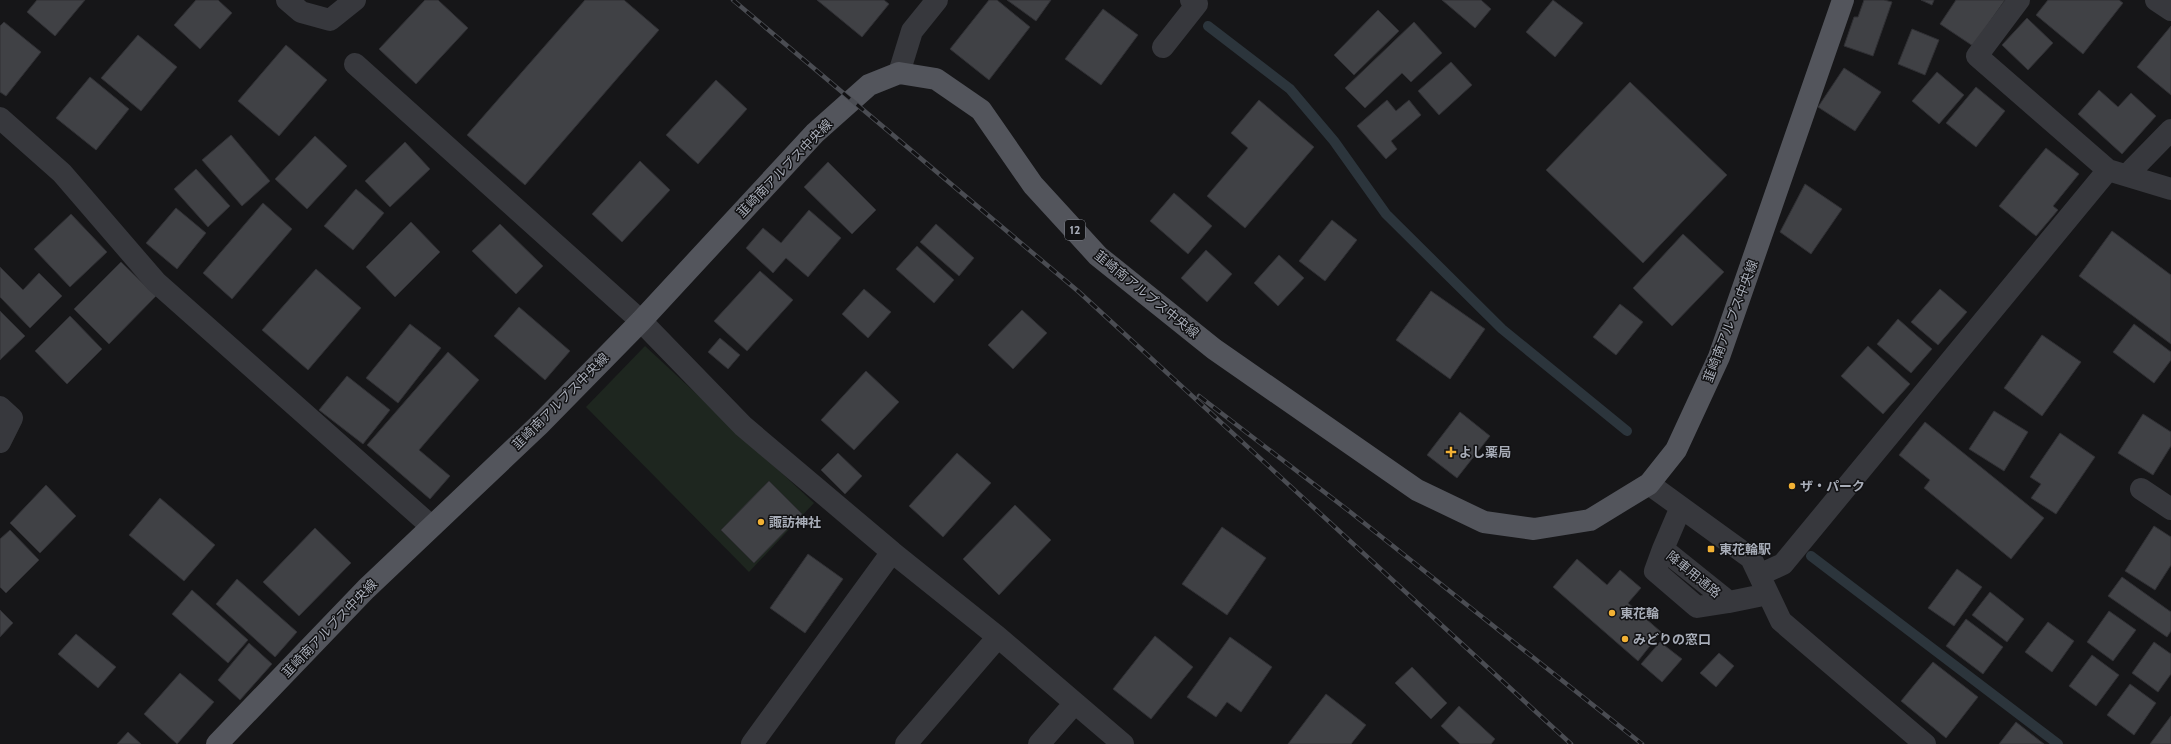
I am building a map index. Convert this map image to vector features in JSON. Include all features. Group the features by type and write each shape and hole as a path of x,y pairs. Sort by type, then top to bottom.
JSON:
{"main road":[{"name":"韮崎南アルプス中央線","path":"217,744 366,589 539,425 641,321 815,133 869,85 899,73 936,79 981,110 1033,185 1098,256 1214,349 1417,490 1484,522 1534,529 1590,520 1649,484 1676,450 1719,358 1844,0"}],"street":[{"path":"287,0 301,12 330,20 355,0"},
{"path":"2019,0 1977,56 2118,173 2171,189"},
{"path":"2156,0 2171,10"},
{"path":"899,73 912,31 931,2"},
{"path":"1162,47 1188,11"},
{"path":"355,64 641,321 743,426 892,552 998,637 1123,744"},
{"path":"0,118 62,173 156,282 431,526"},
{"name":"降車用通路","path":"1681,507 1663,549 1729,602 1764,584 1783,564 2118,173 2171,130"},
{"path":"0,407 12,418 0,442"},
{"path":"1649,484 1751,558 1781,621 1925,744"},
{"path":"2140,489 2171,509"},
{"path":"752,744 892,552"},
{"path":"906,744 998,637"},
{"path":"1039,744 1075,703"}],"shaded area":[{"path":"645,346 814,503 749,572 586,407"}],"building":[{"path":"37,0 85,0 55,36 27,12"},
{"path":"196,0 218,0 232,13 200,49 174,25"},
{"path":"425,0 438,0 468,28 416,84 379,49"},
{"path":"585,0 624,0 659,30 525,185 467,135"},
{"path":"817,0 884,0 889,4 862,37"},
{"path":"989,0 997,0 1030,27 989,80 950,49"},
{"path":"1007,0 1051,0 1036,21"},
{"path":"1442,0 1481,0 1491,9 1475,28"},
{"path":"1553,0 1583,23 1555,57 1526,32"},
{"path":"1864,0 1884,0 1892,2 1873,56 1844,46 1854,17 1858,17"},
{"path":"1921,0 1934,0 1932,5"},
{"path":"1956,0 2005,0 1973,46 1940,24"},
{"path":"2048,0 2119,0 2123,3 2083,54 2036,15"},
{"path":"1103,9 1138,35 1101,85 1065,59"},
{"path":"1378,10 1399,31 1354,75 1334,55"},
{"path":"2027,18 2053,43 2028,70 2002,45"},
{"path":"4,22 41,52 6,96 0,92 0,26"},
{"path":"1414,22 1442,53 1411,82 1402,73 1365,108 1345,88"},
{"path":"2171,26 2171,95 2137,67"},
{"path":"1912,29 1939,40 1925,75 1898,64"},
{"path":"138,35 177,67 141,111 101,78"},
{"path":"286,45 327,80 279,136 238,101"},
{"path":"1451,62 1472,85 1439,115 1418,91"},
{"path":"1844,68 1881,92 1855,131 1818,107"},
{"path":"1937,72 1964,95 1939,124 1912,101"},
{"path":"90,77 129,109 96,150 56,118"},
{"path":"716,80 747,109 698,164 666,135"},
{"path":"1630,82 1727,175 1643,263 1546,170"},
{"path":"1976,87 2005,111 1976,147 1946,123"},
{"path":"2099,90 2118,107 2131,93 2156,116 2122,154 2078,114"},
{"path":"1259,100 1314,147 1245,228 1207,196 1248,148 1231,133"},
{"path":"1387,100 1396,111 1409,100 1421,115 1391,141 1397,149 1386,159 1357,126"},
{"path":"231,135 270,181 242,206 202,160"},
{"path":"315,136 347,166 307,209 275,179"},
{"path":"405,142 430,169 390,207 365,181"},
{"path":"2046,148 2079,174 2053,206 2058,210 2036,236 1999,206"},
{"path":"640,161 670,190 622,242 592,214"},
{"path":"828,162 876,210 852,234 804,187"},
{"path":"196,169 230,206 208,227 174,189"},
{"path":"1805,184 1842,209 1811,254 1780,232"},
{"path":"356,189 384,213 353,250 324,226"},
{"path":"1174,193 1212,226 1188,254 1150,221"},
{"path":"263,203 292,229 232,299 203,273"},
{"path":"176,208 206,233 177,269 146,243"},
{"path":"809,210 841,238 808,277 786,258 773,273 746,248 763,228 781,243"},
{"path":"71,214 107,252 70,287 34,249"},
{"path":"1332,220 1357,240 1325,281 1299,261"},
{"path":"411,222 440,252 395,297 366,267"},
{"path":"500,224 543,266 516,294 472,251"},
{"path":"936,224 974,258 959,276 920,242"},
{"path":"2112,231 2171,275 2171,344 2079,276"},
{"path":"1683,234 1724,272 1672,326 1633,288"},
{"path":"917,246 954,280 934,303 896,269"},
{"path":"1206,250 1232,274 1207,302 1181,278"},
{"path":"1279,255 1304,278 1278,306 1254,283"},
{"path":"121,262 156,296 109,344 74,309"},
{"path":"0,267 23,290 39,273 62,296 30,328 0,297"},
{"path":"316,269 361,308 308,370 262,330"},
{"path":"760,271 793,300 747,351 714,321"},
{"path":"864,289 891,312 868,338 842,314"},
{"path":"1940,289 1967,312 1938,345 1911,322"},
{"path":"1431,291 1485,329 1450,379 1396,340"},
{"path":"1620,304 1643,322 1616,355 1593,337"},
{"path":"519,307 570,351 545,380 494,336"},
{"path":"1022,310 1047,333 1013,369 988,345"},
{"path":"0,311 25,336 0,360"},
{"path":"70,316 102,349 67,384 35,351"},
{"path":"1898,319 1932,349 1911,373 1877,344"},
{"path":"410,324 441,348 398,403 366,378"},
{"path":"2134,324 2171,352 2171,360 2154,383 2113,352"},
{"path":"2042,335 2081,362 2042,416 2004,388"},
{"path":"720,338 740,355 728,369 708,352"},
{"path":"1868,346 1910,384 1883,414 1841,376"},
{"path":"448,352 479,380 419,450 450,476 430,499 367,445"},
{"path":"866,371 899,402 854,450 821,420"},
{"path":"347,376 390,410 363,444 319,410"},
{"path":"1994,411 2028,432 2004,471 1969,449"},
{"path":"1460,412 1490,436 1457,478 1427,455"},
{"path":"2143,414 2171,432 2171,446 2153,475 2118,453"},
{"path":"1925,422 2044,518 2011,559 1924,488 1930,480 1899,455"},
{"path":"2060,433 2095,457 2056,514 2031,498 2041,484 2030,477"},
{"path":"838,453 862,476 845,494 821,470"},
{"path":"957,453 991,483 943,537 909,506"},
{"name":"諏訪神社","path":"769,481 802,514 754,563 721,530"},
{"path":"46,485 76,516 40,553 10,523"},
{"path":"160,498 215,545 184,581 129,535"},
{"path":"1015,505 1051,540 999,595 963,559"},
{"path":"2154,526 2171,537 2171,565 2155,590 2125,571"},
{"path":"1222,527 1266,558 1227,615 1182,584"},
{"path":"315,528 351,563 299,616 263,582"},
{"path":"10,530 39,560 6,593 0,587 0,539"},
{"path":"808,554 843,579 805,633 770,608"},
{"name":"東花輪","path":"1577,559 1607,585 1620,570 1641,588 1628,603 1661,632 1638,661 1553,587"},
{"path":"1957,569 1982,587 1954,626 1928,608"},
{"path":"2122,577 2171,612 2171,631 2167,637 2108,596"},
{"path":"237,579 297,632 275,657 216,604"},
{"path":"192,590 248,640 228,663 172,614"},
{"path":"1990,592 2024,619 2007,642 1972,615"},
{"path":"0,610 13,623 0,637"},
{"path":"2109,611 2136,630 2113,661 2087,642"},
{"path":"1966,619 2003,647 1983,674 1946,646"},
{"path":"2048,622 2074,641 2052,672 2025,652"},
{"path":"76,634 116,667 98,688 58,654"},
{"path":"1155,636 1193,667 1151,719 1113,689"},
{"path":"1230,637 1272,667 1241,712 1227,702 1216,717 1187,697"},
{"path":"1660,642 1682,659 1662,682 1641,664"},
{"path":"2154,642 2171,654 2171,674 2158,692 2132,673"},
{"path":"249,643 272,664 240,700 218,680"},
{"path":"1719,653 1734,666 1716,687 1700,673"},
{"path":"2092,655 2119,675 2096,706 2069,686"},
{"path":"1933,662 1978,697 1946,738 1901,701"},
{"path":"1412,667 1447,703 1431,719 1395,683"},
{"path":"180,673 214,702 177,744 144,714"},
{"path":"2130,684 2156,703 2134,735 2107,715"},
{"path":"1326,694 1366,725 1351,744 1288,744"},
{"path":"1459,706 1495,739 1491,744 1460,744 1441,726"},
{"path":"2171,716 2171,744 2150,744"},
{"path":"2016,722 2044,744 1999,744"},
{"path":"128,732 141,744 117,744"}],"waterway":[{"path":"1208,26 1290,89 1334,141 1386,214 1502,329 1627,431"},
{"path":"1811,556 2058,744"}],"railway":[{"path":"733,0 1079,292 1571,744"},
{"path":"1199,396 1349,511 1642,744"}],"place":[{"name":"よし薬局","path":"1451,452"},
{"name":"ザ・パーク","path":"1792,486"},
{"name":"諏訪神社","path":"761,522"},
{"name":"東花輪駅","path":"1711,549"},
{"name":"東花輪","path":"1612,613"},
{"name":"みどりの窓口","path":"1625,639"}]}
